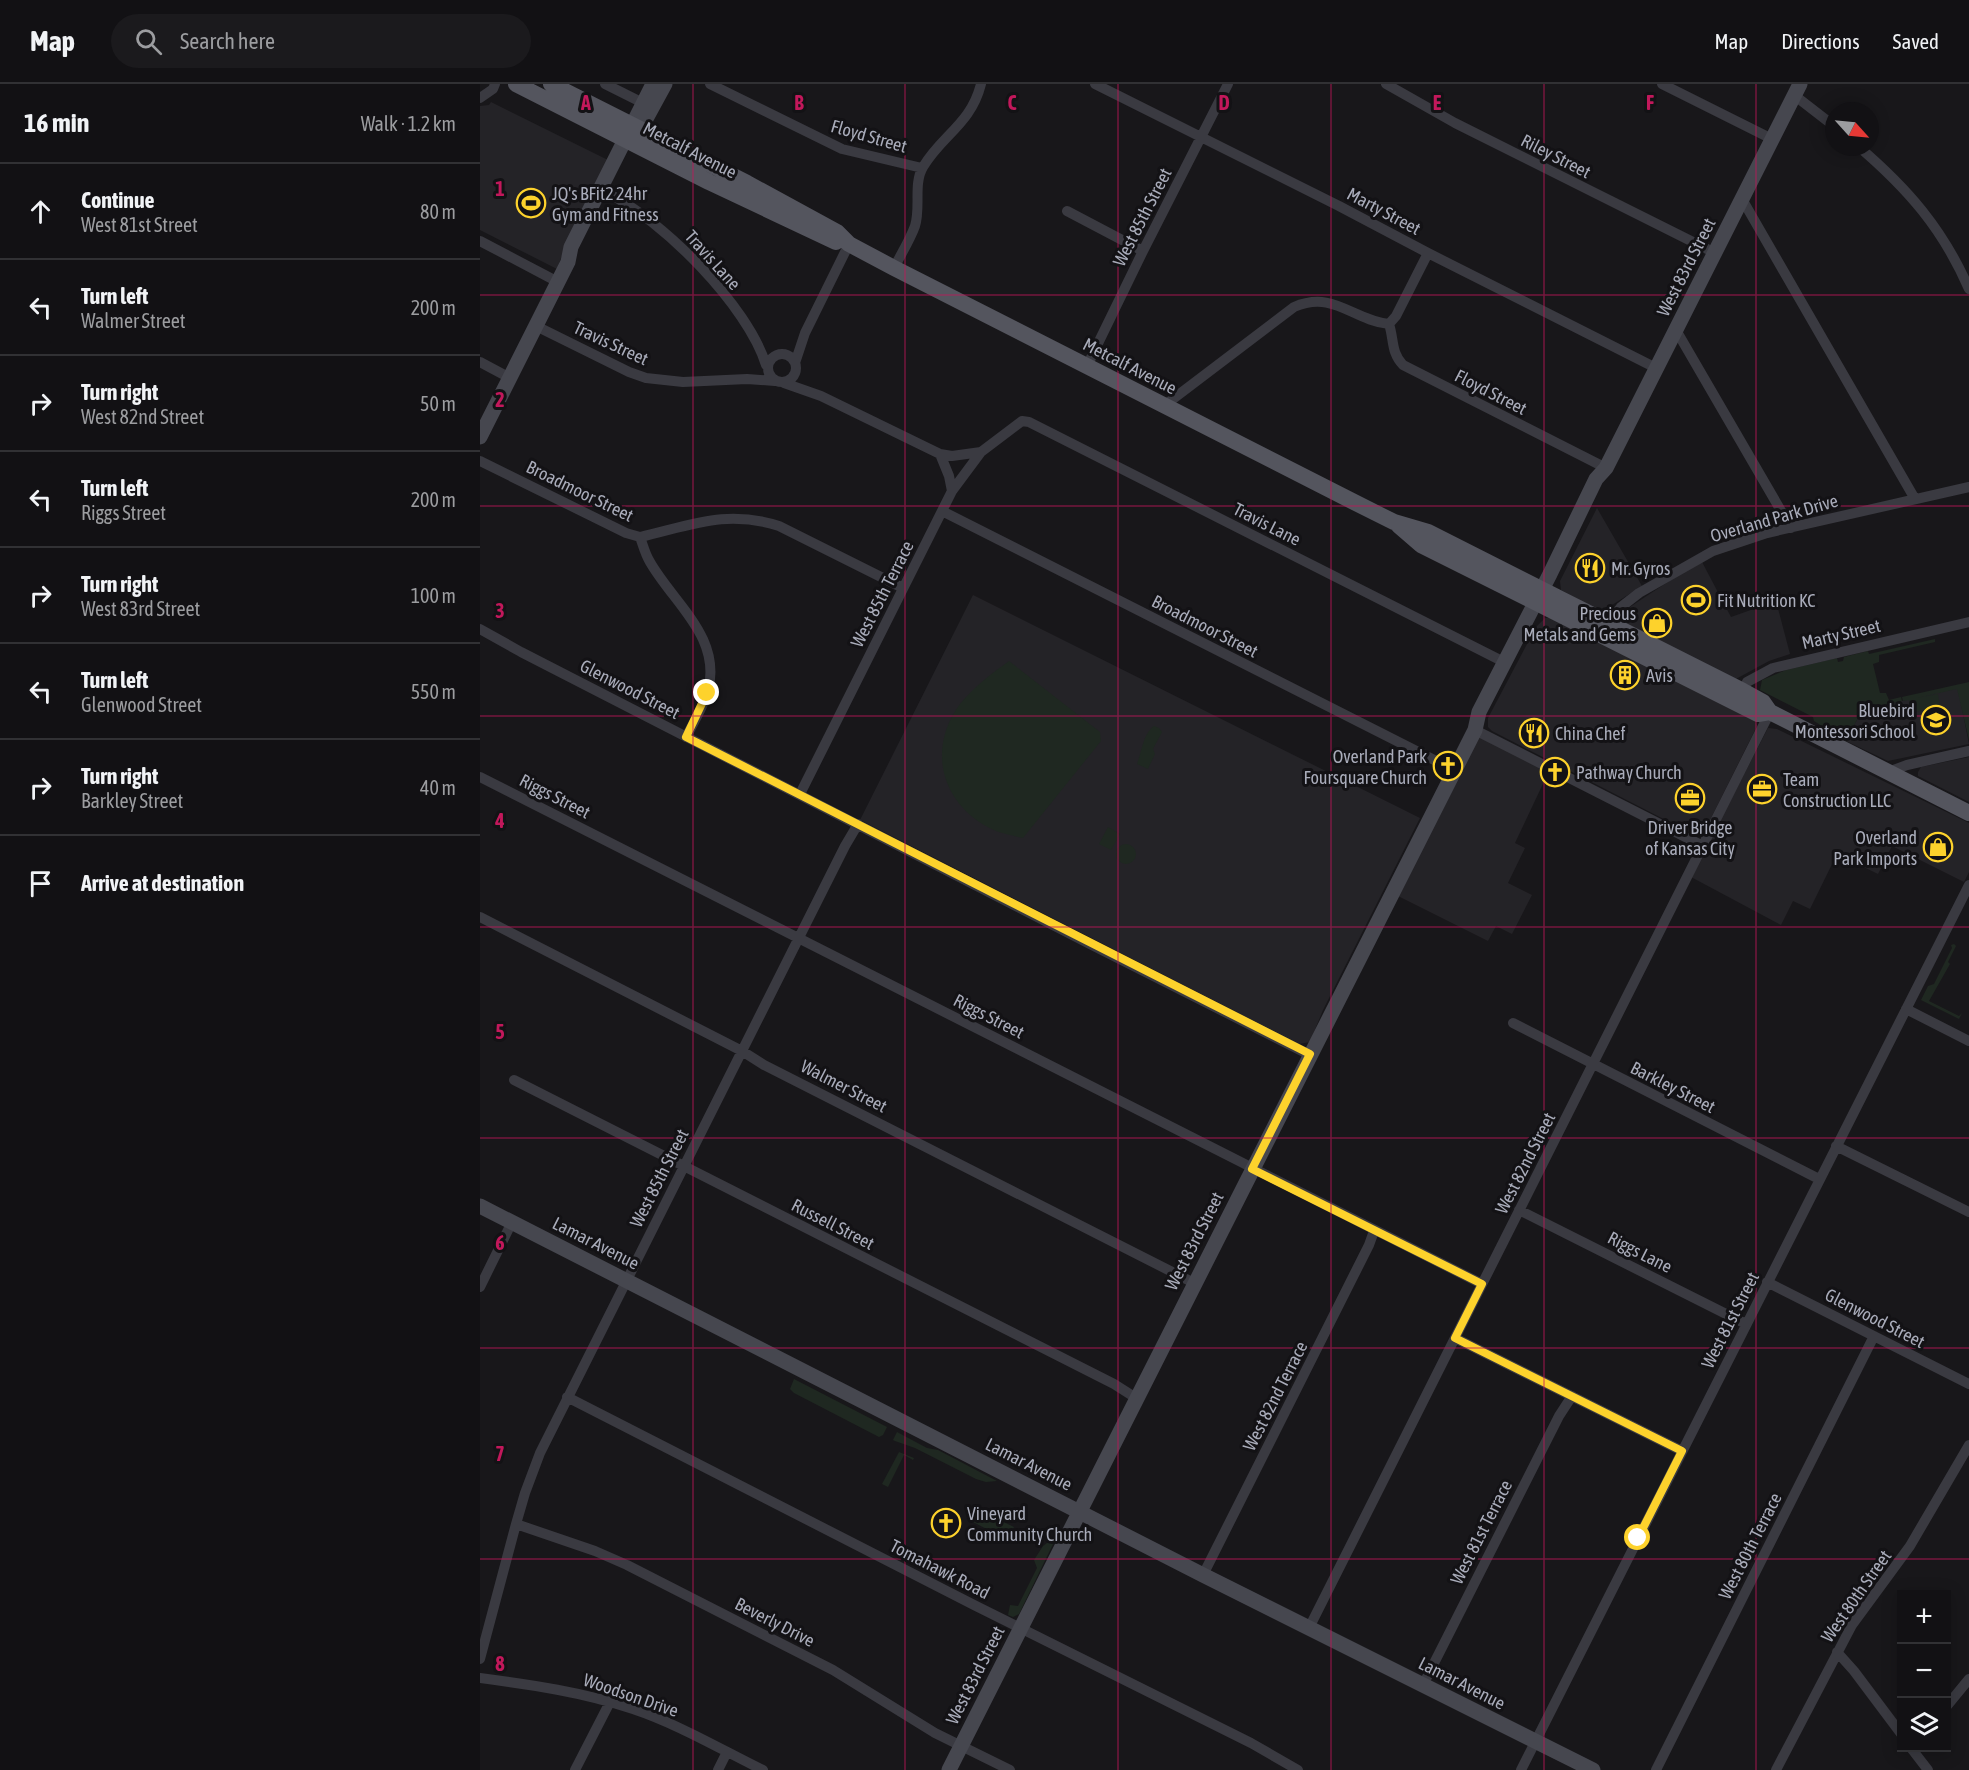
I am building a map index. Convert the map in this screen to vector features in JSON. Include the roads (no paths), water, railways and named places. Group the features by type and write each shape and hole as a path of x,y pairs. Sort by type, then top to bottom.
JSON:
{"main road":[{"name":"Metcalf Avenue","path":"516,84 633,134"},
{"name":"Metcalf Avenue","path":"551,84 709,182 832,242 849,244 1165,405 1394,522 1421,545 1542,598 1608,623 1740,698"},
{"name":"Metcalf Avenue","path":"1542,598 1740,698 1764,702 1770,712 1969,813"}],"street":[{"path":"480,98 493,89 495,84"},
{"path":"605,84 643,103"},
{"path":"480,437 568,262 579,250 607,193 633,134 643,103 653,84"},
{"path":"568,262 570,246 633,134 665,84"},
{"name":"Floyd Street","path":"710,84 842,149 922,168"},
{"path":"894,268 915,226 918,185 922,168 963,121 976,99 981,84"},
{"name":"Marty Street","path":"1095,84 1656,368"},
{"name":"West 85th Street","path":"1088,366 1143,251 1228,84"},
{"name":"Riley Street","path":"1386,84 1455,123 1715,253"},
{"path":"1662,84 1772,139"},
{"path":"1797,90 1825,117"},
{"name":"West 83rd Street","path":"1475,730 1479,712 1504,662 1604,484 1606,468 1797,90"},
{"path":"1870,156 1891,174 1926,214 1945,241 1969,289"},
{"name":"Travis Lane","path":"607,193 634,207 695,260 715,282 756,339 767,366"},
{"path":"1742,199 1915,499"},
{"path":"1067,211 1143,251"},
{"path":"480,241 558,282"},
{"path":"805,333 792,348 772,357 767,366 769,375 779,382 792,379 805,333 849,244"},
{"path":"1165,405 1294,307 1305,302 1324,302 1379,323 1389,324 1396,316 1428,253"},
{"name":"Floyd Street","path":"1389,324 1394,339 1395,357 1402,365 1606,468"},
{"name":"Travis Street","path":"536,326 629,372 646,378 683,382 747,379 779,382 820,396 940,454 952,456 981,452"},
{"path":"1676,330 1791,528"},
{"name":"Travis Lane","path":"756,339 772,351 783,354"},
{"path":"783,354 790,357 796,366"},
{"path":"480,362 510,378"},
{"name":"Travis Street","path":"747,379 767,366"},
{"name":"Travis Street","path":"796,366 804,381 820,396"},
{"name":"Travis Lane","path":"1015,424 1022,421 1029,422 1504,662"},
{"name":"West 85th Terrace","path":"800,794 952,491 981,452 1015,424"},
{"path":"940,454 952,491"},
{"name":"Broadmoor Street","path":"480,461 626,533 640,537 726,518 761,520 779,526 903,588"},
{"name":"Overland Park Drive","path":"1608,623 1620,607 1629,600 1695,560 1737,542 1969,487"},
{"name":"Broadmoor Street","path":"942,511 1454,770"},
{"path":"640,537 651,564 697,625 708,653 710,669 707,693 686,737"},
{"name":"West 83rd Street","path":"949,1770 1454,770 1475,730 1485,718 1542,598"},
{"name":"Marty Street","path":"1740,698 1747,682 1773,668 1969,622"},
{"name":"Glenwood Street","path":"480,629 1090,944 1310,1054"},
{"name":"West 82nd Street","path":"1309,1628 1770,712"},
{"path":"1475,730 1703,846"},
{"path":"1887,772 1907,765 1969,751"},
{"name":"Riggs Street","path":"480,777 1482,1284"},
{"name":"West 85th Street","path":"480,1659 525,1493 540,1453 798,938 858,824"},
{"name":"West 81st Street","path":"1521,1770 1969,885"},
{"name":"Walmer Street","path":"480,917 742,1051 764,1065 1194,1283"},
{"path":"1905,1009 1969,1041"},
{"name":"Barkley Street","path":"1513,1023 1819,1179"},
{"name":"Russell Street","path":"514,1080 1103,1379 1136,1398"},
{"path":"1836,1146 1969,1212"},
{"name":"Lamar Avenue","path":"480,1206 1203,1575 1593,1770"},
{"name":"Riggs Lane","path":"1520,1210 1746,1324"},
{"path":"480,1287 512,1222"},
{"name":"West 82nd Terrace","path":"1203,1575 1374,1231"},
{"name":"Glenwood Street","path":"1767,1282 1969,1384"},
{"name":"West 80th Terrace","path":"1656,1770 1874,1336"},
{"path":"1455,1338 1682,1451"},
{"name":"West 81st Terrace","path":"1423,1685 1559,1416 1572,1396"},
{"name":"Tomahawk Road","path":"567,1397 1021,1629 1251,1743 1298,1770"},
{"name":"West 80th Street","path":"1776,1770 1852,1625 1910,1546 1969,1445"},
{"name":"Beverly Drive","path":"516,1524 564,1539 627,1565 833,1670 935,1733 1010,1770"},
{"path":"1837,1652 1897,1728"},
{"name":"Woodson Drive","path":"480,1678 550,1688 610,1702 661,1720 763,1770"},
{"path":"1951,1702 1969,1679"},
{"path":"575,1770 610,1702"},
{"path":"717,1770 727,1752"},
{"path":"1917,1752 1928,1770"}],"place":[{"name":"JQ's BFit2 24hr Gym and Fitness","path":"531,203"},
{"name":"Mr. Gyros","path":"1590,568"},
{"name":"Fit Nutrition KC","path":"1696,600"},
{"name":"Precious Metals and Gems","path":"1657,623"},
{"name":"Avis","path":"1625,675"},
{"name":"Bluebird Montessori School","path":"1936,720"},
{"name":"China Chef","path":"1534,733"},
{"name":"Overland Park Foursquare Church","path":"1448,766"},
{"name":"Pathway Church","path":"1555,772"},
{"name":"Team Construction LLC","path":"1762,789"},
{"name":"Driver Bridge of Kansas City","path":"1690,798"},
{"name":"Overland Park Imports","path":"1938,847"},
{"name":"Vineyard Community Church","path":"946,1523"}]}
